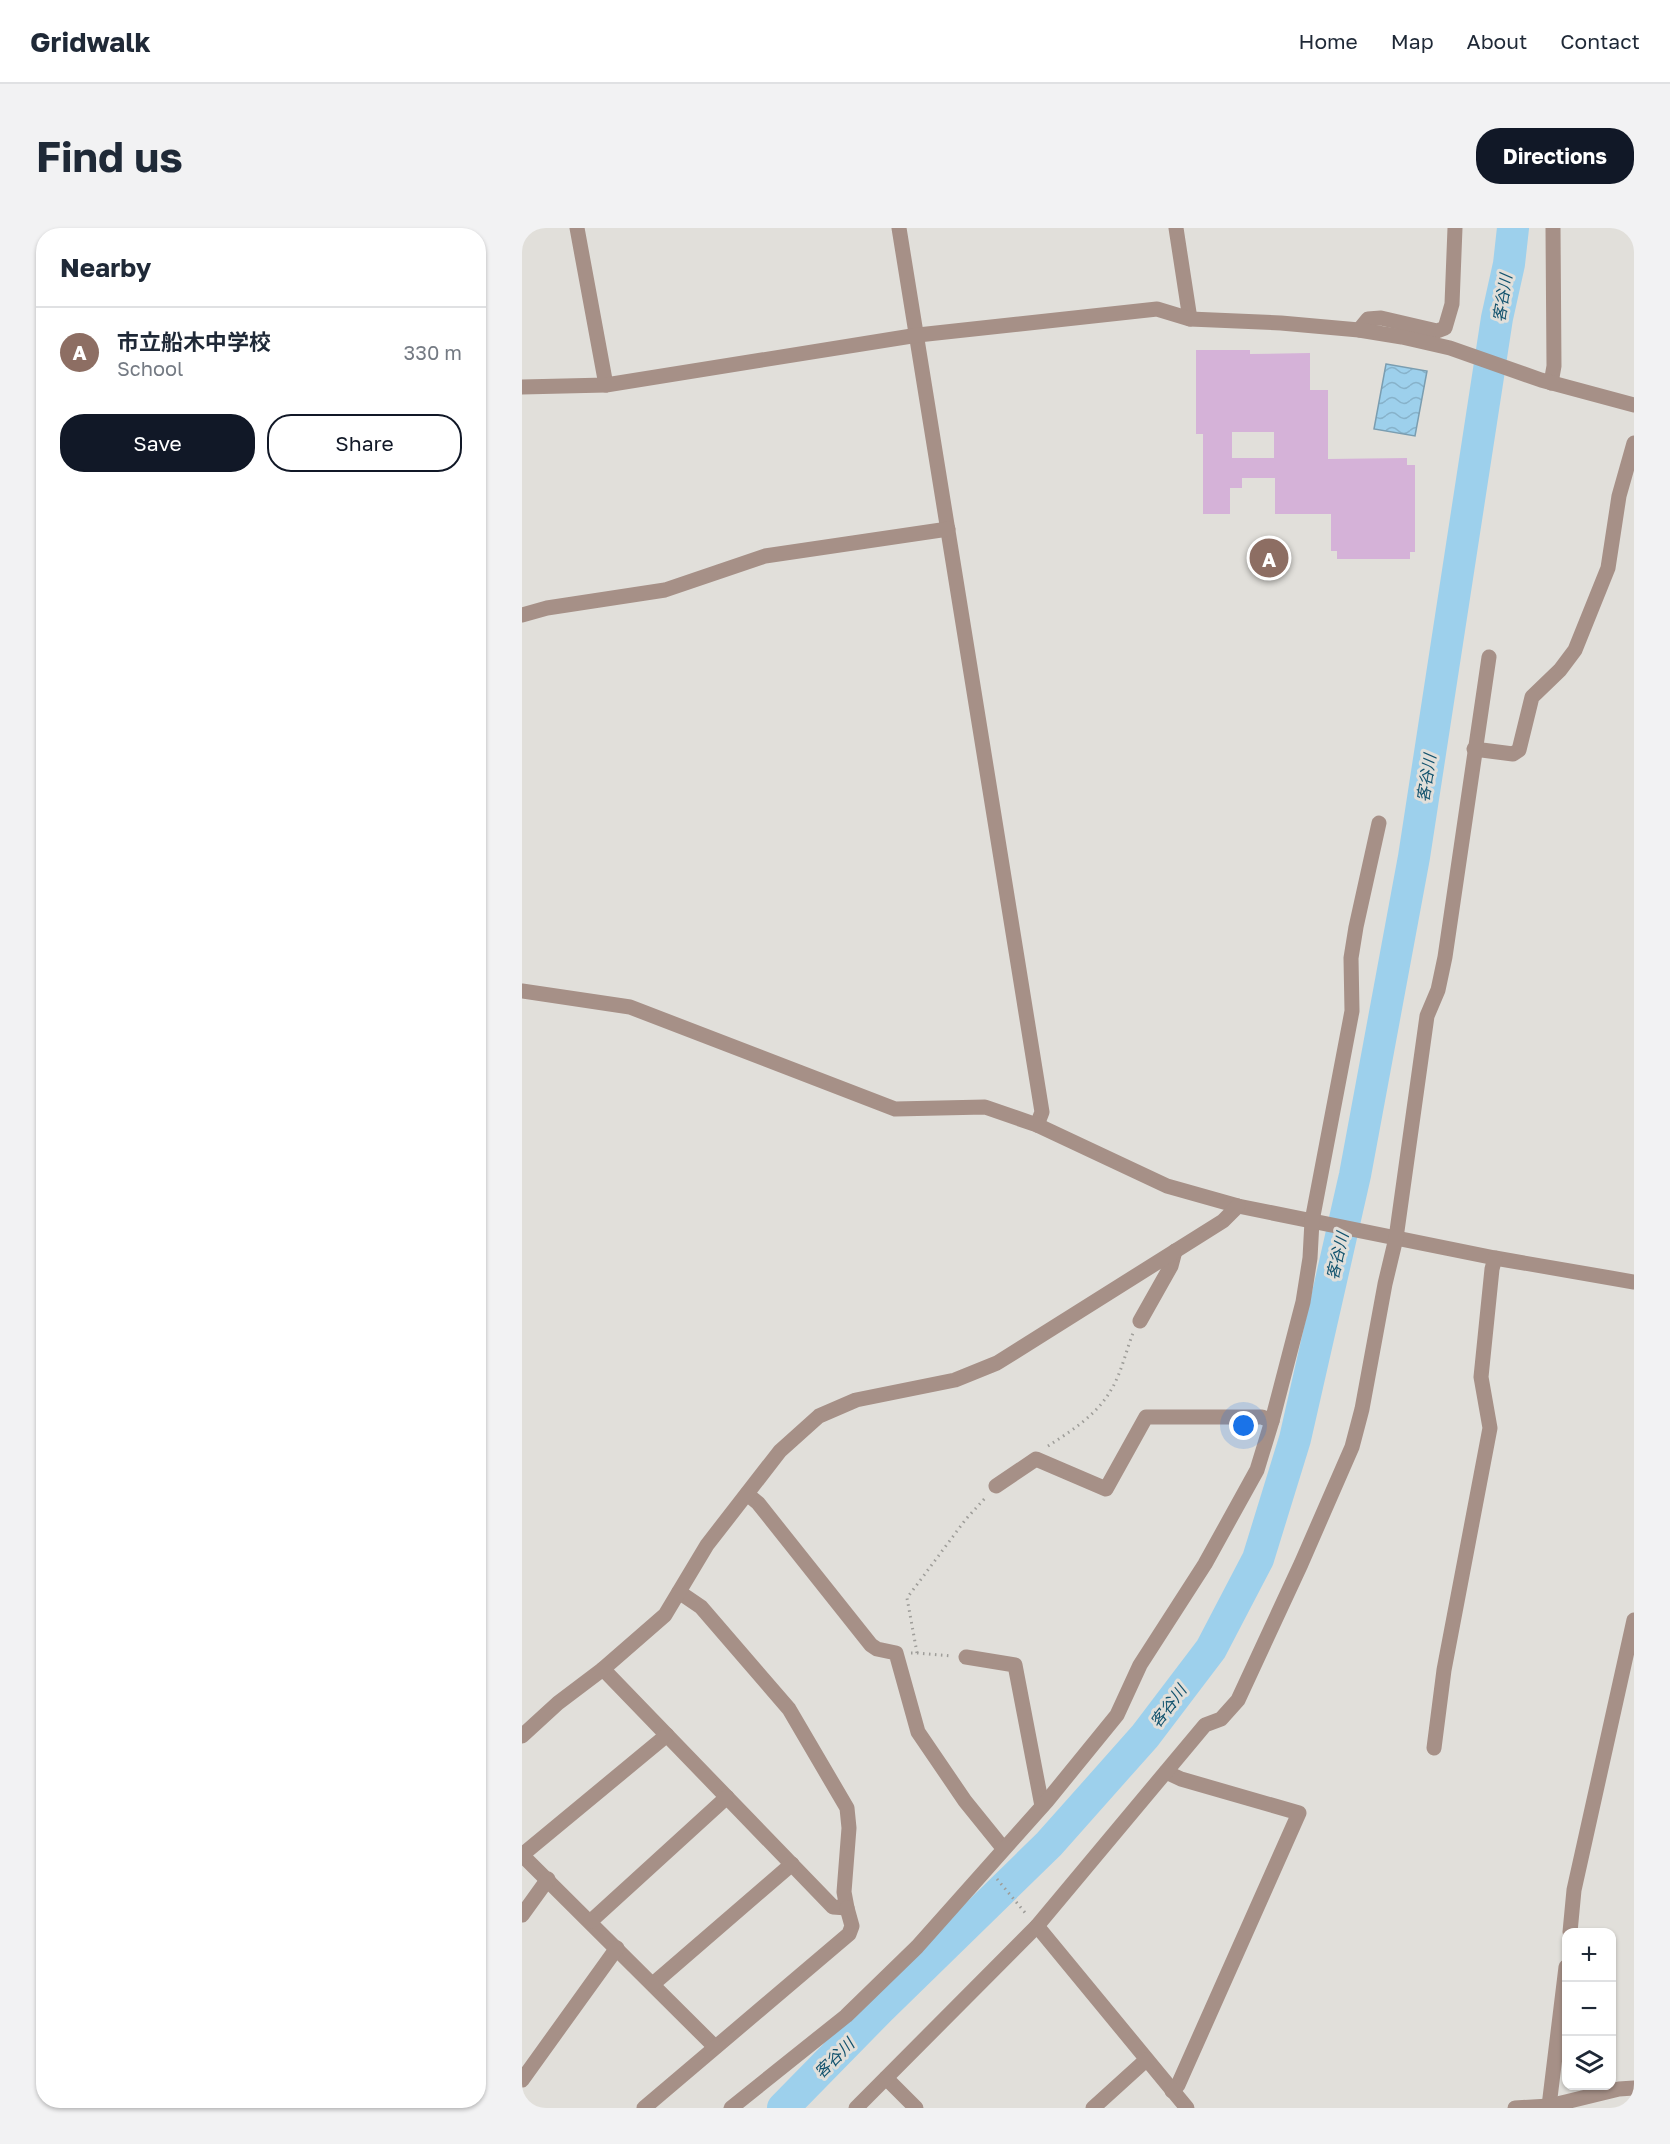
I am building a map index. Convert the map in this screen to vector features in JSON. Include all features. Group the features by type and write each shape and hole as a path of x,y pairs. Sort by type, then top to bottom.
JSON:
{"street":[{"path":"578,228 606,385"},
{"path":"899,228 1042,1112 1037,1125"},
{"path":"1176,228 1191,319"},
{"path":"1359,330 1368,319 1381,318 1437,331 1445,328 1452,304 1455,228"},
{"path":"1546,381 1554,366 1553,228"},
{"path":"522,387 606,385 918,335 1157,309 1191,319 1281,323 1359,330 1402,337 1450,348 1546,381 1634,405"},
{"path":"1474,749 1513,754 1519,750 1532,697 1560,670 1575,650 1608,568 1619,496 1634,443"},
{"path":"522,615 547,608 665,590 765,556 948,529"},
{"path":"856,2108 1034,1922 1205,1725 1221,1719 1238,1700 1343,1468 1352,1446 1362,1409 1385,1284 1427,1016 1438,990 1445,957 1489,657"},
{"path":"731,2108 846,2016 917,1947 1042,1806 1117,1714 1140,1665 1204,1564 1257,1470 1303,1302 1352,1011 1351,958 1379,823"},
{"path":"522,991 630,1007 895,1109 985,1107 1037,1125 1167,1186 1238,1206 1496,1258 1634,1282"},
{"path":"522,1736 558,1703 603,1669 665,1616 707,1545 780,1452 819,1416 856,1400 955,1380 997,1363 1223,1221 1238,1206"},
{"path":"1140,1321 1171,1266 1175,1251"},
{"path":"1434,1748 1444,1670 1490,1428 1481,1377 1492,1269 1496,1258"},
{"path":"996,1486 1036,1459 1106,1489 1146,1417 1262,1416 1272,1421"},
{"path":"747,1494 758,1503 871,1645 896,1653 918,1732 964,1801 1003,1848"},
{"path":"644,2108 849,1934 852,1926 844,1892 849,1828 847,1808 789,1709 701,1607 679,1592"},
{"path":"1570,1928 1574,1890 1634,1620"},
{"path":"966,1658 1015,1665 1042,1806"},
{"path":"603,1669 833,1907 847,1908"},
{"path":"667,1735 522,1855 715,2047"},
{"path":"1166,1772 1181,1779 1299,1813 1178,2085 1172,2091"},
{"path":"591,1922 727,1797"},
{"path":"653,1984 792,1864"},
{"path":"522,1915 548,1879"},
{"path":"1034,1922 1187,2108"},
{"path":"522,2080 617,1948"},
{"path":"1550,2106 1564,1982"},
{"path":"1093,2108 1146,2060"},
{"path":"886,2078 916,2108"},
{"path":"1515,2108 1550,2106 1619,2089 1634,2088"}],"path":[{"path":"1036,1459 1036,1454 1080,1424 1100,1406 1113,1389 1136,1326 1140,1321"},
{"path":"917,1653 907,1598 966,1520 996,1486"},
{"path":"896,1653 966,1658"},
{"path":"992,1873 1034,1922"}],"water":[{"path":"1386,364 1427,371 1415,436 1374,429"}],"building":[{"path":"1196,350 1250,350 1250,354 1310,353 1310,390 1328,390 1328,459 1407,458 1407,465 1415,465 1415,552 1410,552 1410,559 1337,559 1337,551 1331,551 1331,514 1275,514 1275,478 1242,478 1242,488 1230,488 1230,514 1203,514 1203,434 1196,434","holes":["1232,432 1274,432 1274,458 1232,458"]}],"waterway":[{"name":"客谷川","path":"783,2108 880,2009 1049,1844 1145,1736 1211,1649 1258,1559 1295,1439 1355,1175 1414,857 1497,318 1509,264 1513,228"}],"place":[{"name":"市立船木中学校","path":"1269,558"}]}
